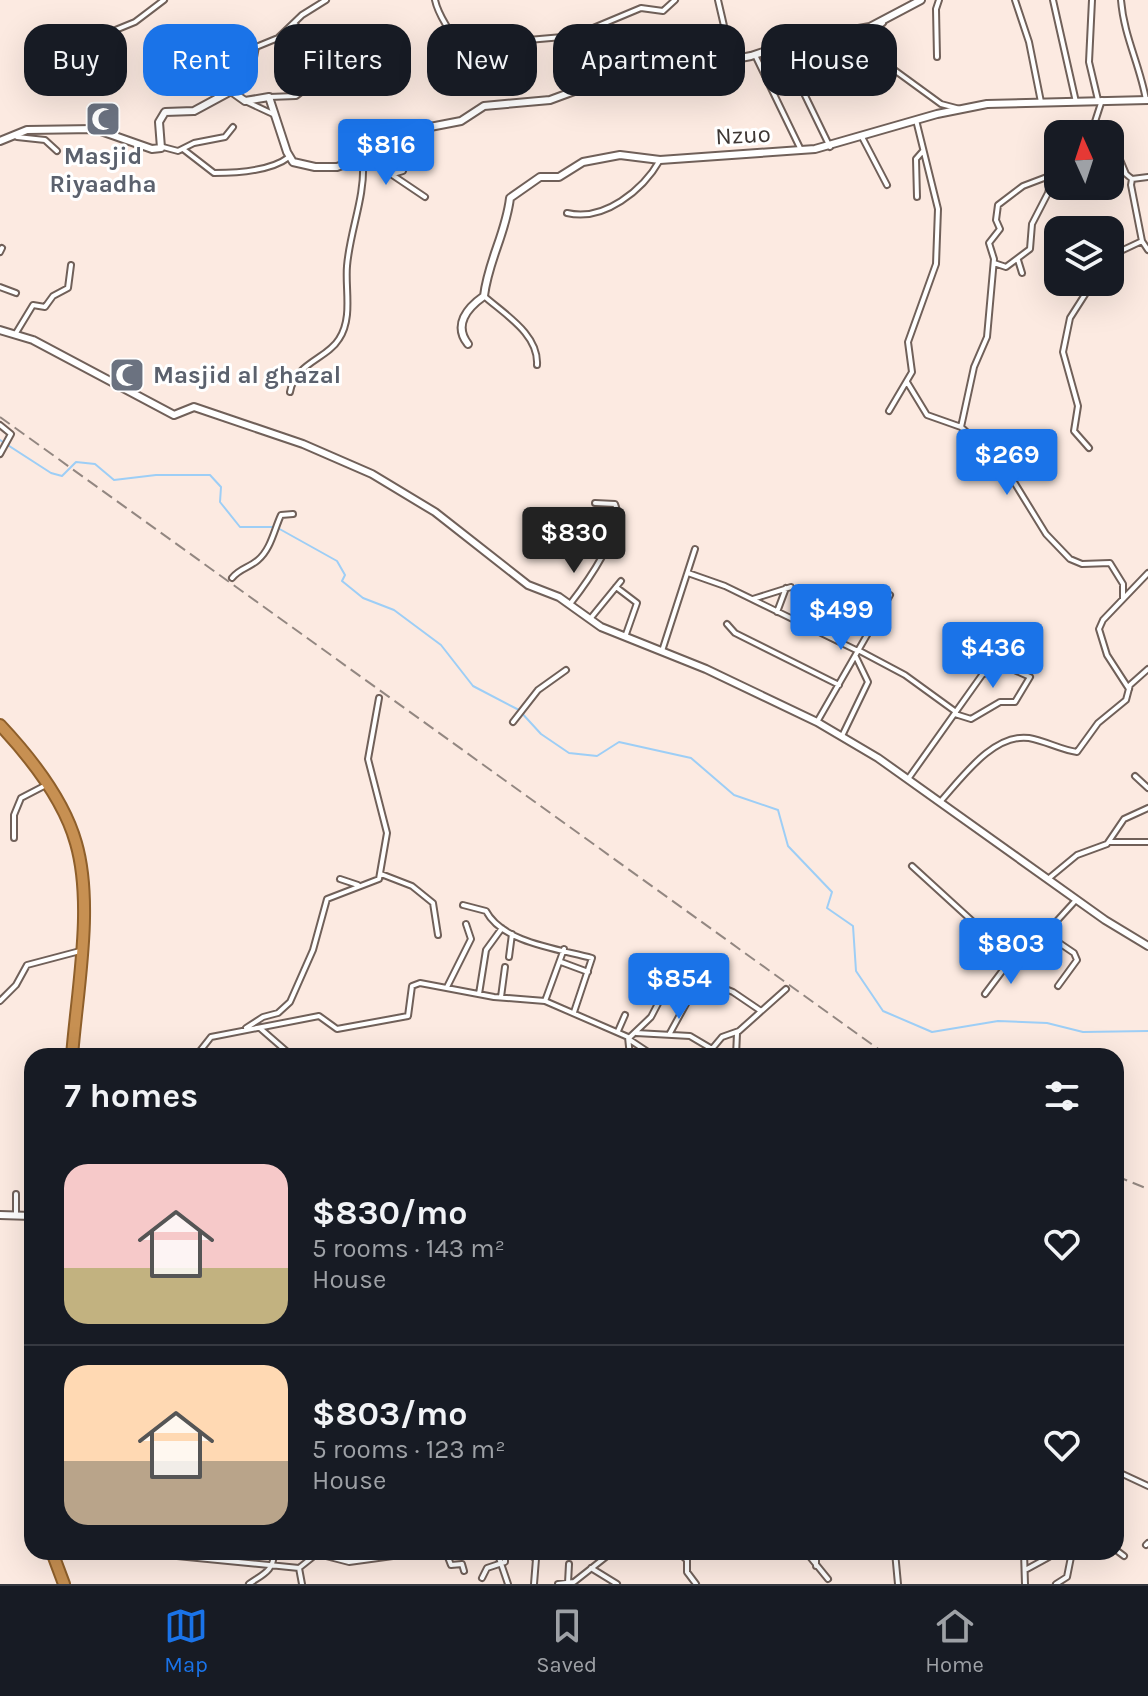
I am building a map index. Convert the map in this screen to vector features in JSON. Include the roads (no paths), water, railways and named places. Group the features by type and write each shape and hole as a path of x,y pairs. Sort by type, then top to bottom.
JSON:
{"highway":[{"path":"0,725 46,785 67,820 79,857 83,897 73,1048"},
{"path":"55,1560 64,1584"}],"street":[{"path":"127,25 164,0"},
{"path":"297,24 302,15 326,0"},
{"path":"435,0 438,18 452,31 456,47 469,50 533,37 574,36 641,8 663,11 675,0"},
{"path":"718,0 724,24"},
{"path":"883,24 921,0"},
{"path":"937,57 936,9 939,0"},
{"path":"1015,0 1032,53 1042,103"},
{"path":"1053,0 1076,102"},
{"path":"1092,0 1089,62 1100,100 1096,120"},
{"path":"1121,0 1124,32 1142,77 1147,100"},
{"path":"745,58 761,53"},
{"path":"755,55 761,67"},
{"path":"897,72 941,104 960,109"},
{"path":"163,147 159,122 165,112 194,111 222,96"},
{"path":"238,96 276,115"},
{"path":"245,101 293,96"},
{"path":"269,97 289,157 305,166 329,168 384,149 395,135 413,126 461,121 477,108 502,102 550,100 561,96"},
{"path":"775,96 801,150"},
{"path":"805,96 830,148"},
{"name":"Nzuo","path":"468,344 460,332 461,322 475,302 484,296 487,273 506,229 510,198 517,190 540,177 565,175 590,160 624,155 660,160 830,148 916,120 987,104 1147,100"},
{"path":"889,411 907,382 913,365 908,342 936,264 938,209 916,120"},
{"path":"393,174 403,171 413,126"},
{"path":"0,141 27,130 58,132 99,129 152,149 163,147 170,151 225,137 233,127"},
{"path":"50,143 58,132"},
{"path":"10,136 36,138 50,143 57,151"},
{"path":"862,137 887,185"},
{"path":"183,149 214,173 249,168 261,171 289,157"},
{"path":"917,197 916,159 923,151"},
{"path":"354,160 376,164 425,197"},
{"path":"567,213 583,216 616,204 640,185 660,160"},
{"path":"290,392 293,380 314,357 334,346 344,330 346,270 362,191 363,162"},
{"path":"1124,169 1132,179 1148,250"},
{"path":"1132,179 1148,177"},
{"path":"961,427 974,367 987,337 993,263 989,243 1000,229 996,220 998,205 1023,186 1044,178"},
{"path":"993,263 1006,267 1018,260 1032,245 1032,224 1044,200"},
{"path":"1124,250 1144,241"},
{"path":"1018,260 1022,273"},
{"path":"16,333 33,305 45,307 53,296 68,288 71,265"},
{"path":"0,287 16,293"},
{"path":"484,296 506,312 531,341 538,351 537,365"},
{"path":"1084,296 1070,318 1063,354 1078,406 1074,431 1089,448"},
{"path":"0,330 16,333 174,415 196,408 303,444 372,474 435,512 528,585 570,604 590,620 842,736 908,779 1076,900 1148,946"},
{"path":"907,382 927,415 961,427 1006,469 1046,534 1065,555 1078,563 1110,563 1123,584 1123,599"},
{"path":"0,425 11,434 0,454"},
{"path":"570,604 597,569 616,518 615,504 595,503"},
{"path":"232,578 238,570 259,560 266,551 281,515 293,514"},
{"path":"662,651 695,549"},
{"path":"688,573 753,599 905,675 955,713 971,719 1000,702 1015,702 1030,677 1001,664"},
{"path":"1129,689 1107,655 1099,634 1103,620 1148,573"},
{"path":"590,620 621,581"},
{"path":"616,587 637,603 625,637"},
{"path":"753,599 788,587 777,612"},
{"path":"817,722 890,595"},
{"path":"727,624 735,633 839,685"},
{"path":"908,779 982,675 1001,664 1011,642"},
{"path":"842,736 868,682 857,653"},
{"path":"940,802 974,765 1004,743 1030,738 1077,752 1098,723 1126,700 1129,689 1142,671 1148,669"},
{"path":"513,722 538,690 566,670"},
{"path":"244,1030 288,1006 313,950 324,903 358,885 378,881 381,874 387,833 368,759 379,698"},
{"path":"0,744 10,736"},
{"path":"1135,776 1148,788"},
{"path":"14,838 14,815 21,798 46,785"},
{"path":"1109,842 1128,815 1148,808"},
{"path":"1048,879 1077,855 1109,842 1148,842"},
{"path":"912,866 1012,958 1021,959 1076,900"},
{"path":"381,874 412,886 432,903 438,935"},
{"path":"340,879 358,885"},
{"path":"463,905 486,911 512,934 591,958 574,1012"},
{"path":"447,987 471,940 466,924"},
{"path":"479,994 486,950 502,928"},
{"path":"509,957 512,934"},
{"path":"1046,934 1074,953 1077,960 1058,986"},
{"path":"545,1001 564,949"},
{"path":"0,1001 16,985 27,965 80,951"},
{"path":"985,994 1012,958"},
{"path":"561,962 588,972"},
{"path":"501,997 505,967"},
{"path":"630,1048 630,1039 651,1017 673,971 679,969 733,992 761,1011"},
{"path":"202,1048 211,1037 322,1016 331,1028 339,1029 408,1016 413,984 545,1001 618,1031 643,1048"},
{"path":"666,987 687,1002 670,1033"},
{"path":"713,1048 722,1037 737,1033 786,989"},
{"path":"618,1031 625,1015"},
{"path":"260,1028 278,1048"},
{"path":"636,1033 690,1036 710,1048"},
{"path":"736,1048 737,1033"},
{"path":"16,1194 16,1215"},
{"path":"0,1215 24,1216"},
{"path":"1124,1475 1148,1486"},
{"path":"228,1560 299,1568 309,1560"},
{"path":"249,1584 267,1573 274,1560"},
{"path":"342,1560 364,1560"},
{"path":"449,1560 451,1565 462,1564 464,1571"},
{"path":"499,1560 508,1584"},
{"path":"482,1578 485,1569 506,1560"},
{"path":"534,1584 536,1560"},
{"path":"558,1584 568,1583 602,1560"},
{"path":"687,1560 687,1572 696,1584"},
{"path":"811,1560 828,1579"},
{"path":"816,1560 816,1567"},
{"path":"896,1560 898,1584"},
{"path":"1024,1560 1025,1584"},
{"path":"1025,1571 1044,1560"},
{"path":"1056,1584 1067,1577 1070,1560"},
{"path":"568,1583 569,1564"},
{"path":"299,1568 302,1584"},
{"path":"591,1568 617,1584"}],"waterway":[{"path":"0,440 51,473 62,476 76,462 95,464 114,480 156,475 210,475 221,487 220,502 240,527 276,527 337,561 345,575 342,581 363,598 394,610 441,645 473,686 519,710 541,734 569,753 597,756 619,742 691,758 734,795 778,810 788,846 832,892 827,908 853,926 856,971 883,1011 932,1032 998,1021 1047,1023 1083,1032 1148,1031"}],"railway":[{"path":"0,417 877,1048"},
{"path":"1124,1179 1148,1189"}],"place":[{"name":"Masjid Riyaadha","path":"103,119"},
{"name":"Masjid al ghazal","path":"127,375"}]}
